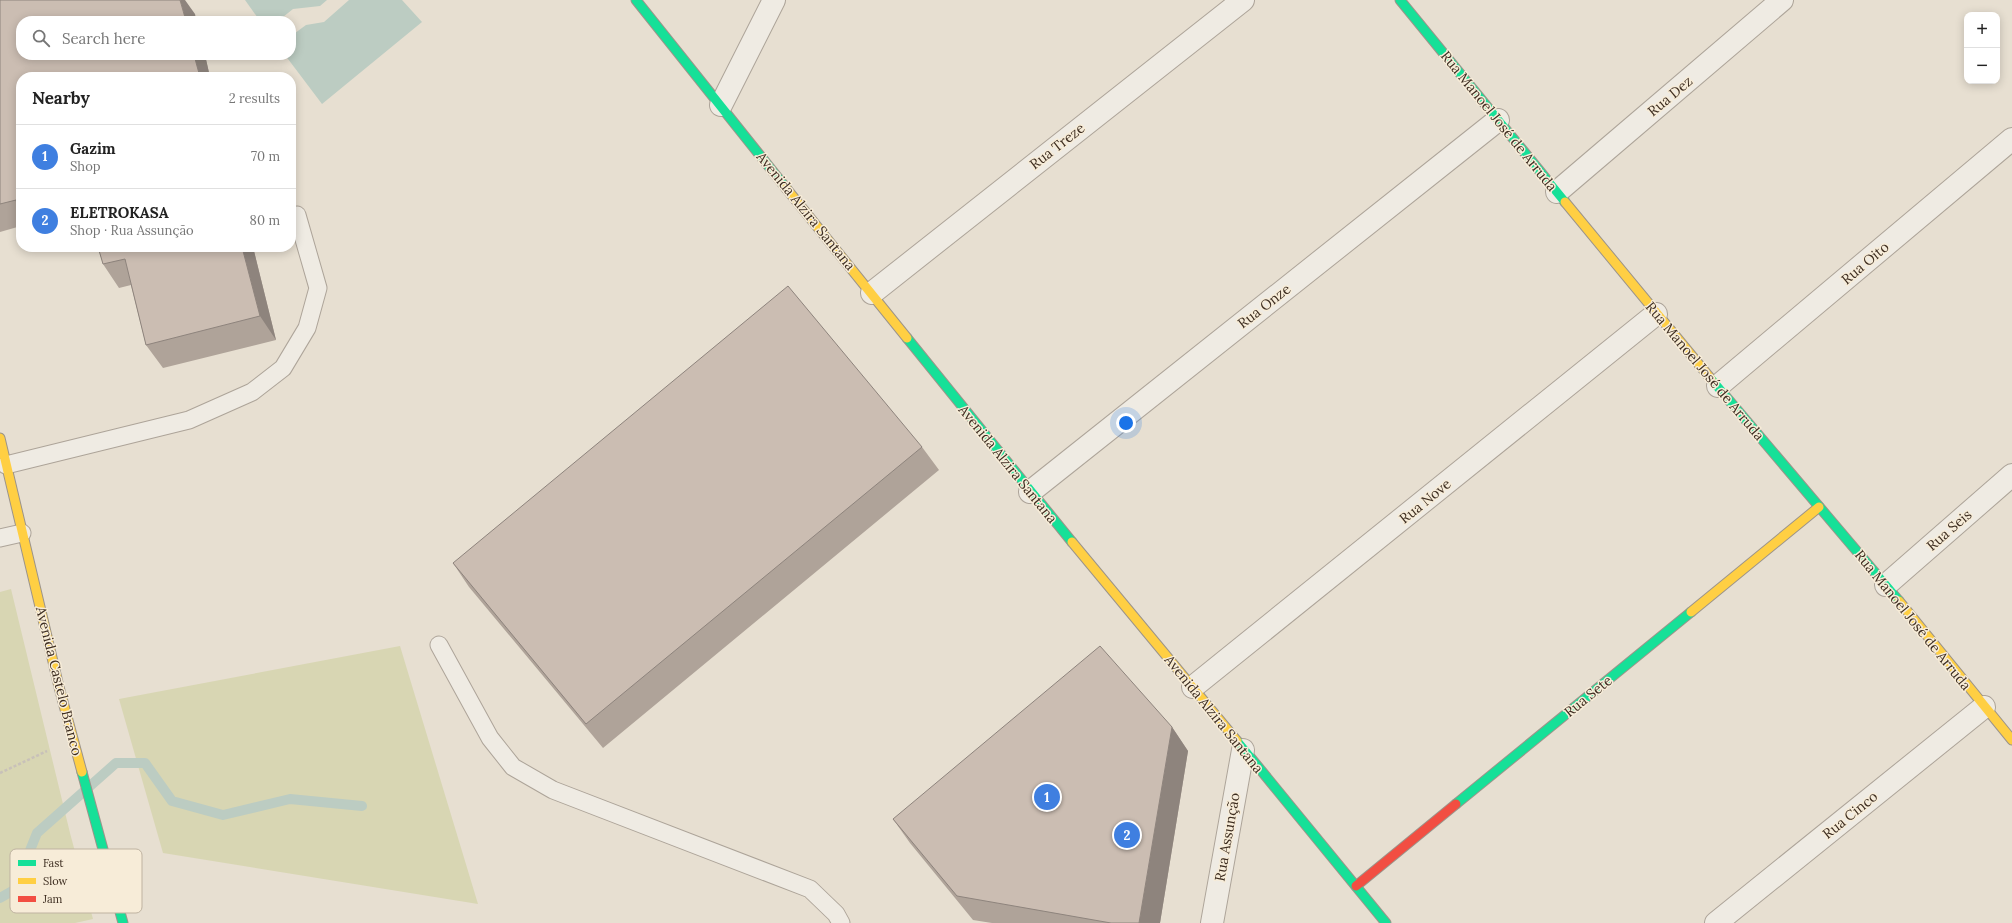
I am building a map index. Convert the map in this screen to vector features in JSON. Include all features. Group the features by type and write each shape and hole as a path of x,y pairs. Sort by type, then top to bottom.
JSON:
{"street":[{"name":"Avenida Alzira Santana","path":"636,0 1030,492 1194,687 1243,750 1386,923"},
{"path":"721,105 774,0"},
{"name":"Rua Treze","path":"872,293 1243,0"},
{"name":"Rua Manoel José de Arruda","path":"1401,0 1656,314 1886,585 2012,740"},
{"name":"Rua Dez","path":"1557,192 1782,0"},
{"name":"Rua Onze","path":"1030,492 1498,120"},
{"name":"Rua Oito","path":"1718,386 2012,139"},
{"name":"Rua Nove","path":"1194,687 1656,314"},
{"name":"Avenida Castelo Branco","path":"0,438 73,739 103,849"},
{"name":"Rua Seis","path":"1886,585 2012,475"},
{"name":"Rua Sete","path":"1356,886 1820,507"},
{"name":"Rua Cinco","path":"1716,923 1984,707"},
{"name":"Rua Assunção","path":"1212,923 1243,750"},
{"name":"Avenida Castelo Branco","path":"120,913 123,923"}],"lane":[{"path":"6,465 189,420 252,392 283,368 307,328 318,288 297,215"},
{"path":"0,538 22,533"},
{"path":"439,645 490,738 513,767 553,790 810,889 836,914 841,923"}],"path":[{"path":"0,773 73,739"}],"shaded area":[{"path":"245,0 327,0 320,6 293,9 284,16 256,16"},
{"path":"349,0 402,0 422,22 322,104 289,60 296,60 296,32 306,25 324,22"},
{"path":"11,589 74,849 10,849 10,913 91,913 93,919 75,923 0,923 0,592"},
{"path":"400,646 478,904 163,853 119,699"}],"building":[{"path":"0,0 180,0 185,16 16,16 16,60 195,60 199,72 16,72 16,200 0,204"},
{"path":"99,252 243,252 260,316 146,345 125,259 103,264"},
{"path":"788,286 922,447 586,724 453,563"},
{"path":"1100,646 1172,727 1139,923 1111,923 957,896 893,819"}],"waterway":[{"path":"31,849 37,833 116,763 145,763 172,801 223,815 290,799 362,806"},
{"path":"0,898 10,892"}],"traffic: fast":[{"path":"636,0 786,188"},
{"path":"1400,0 1565,202"},
{"path":"907,338 1072,542"},
{"path":"1711,379 1899,601"},
{"path":"1456,804 1691,612"},
{"path":"1237,741 1386,923"},
{"path":"82,772 103,849"},
{"path":"120,913 123,923"}],"traffic: slow":[{"path":"786,188 907,338"},
{"path":"1565,202 1711,379"},
{"path":"0,438 59,687 82,772"},
{"path":"1691,612 1819,507"},
{"path":"1072,542 1237,741"},
{"path":"1899,601 2012,740"}],"traffic: jam":[{"path":"1356,886 1456,804"}],"place":[{"name":"Gazim","path":"1047,797"},
{"name":"ELETROKASA","path":"1127,835"}]}
